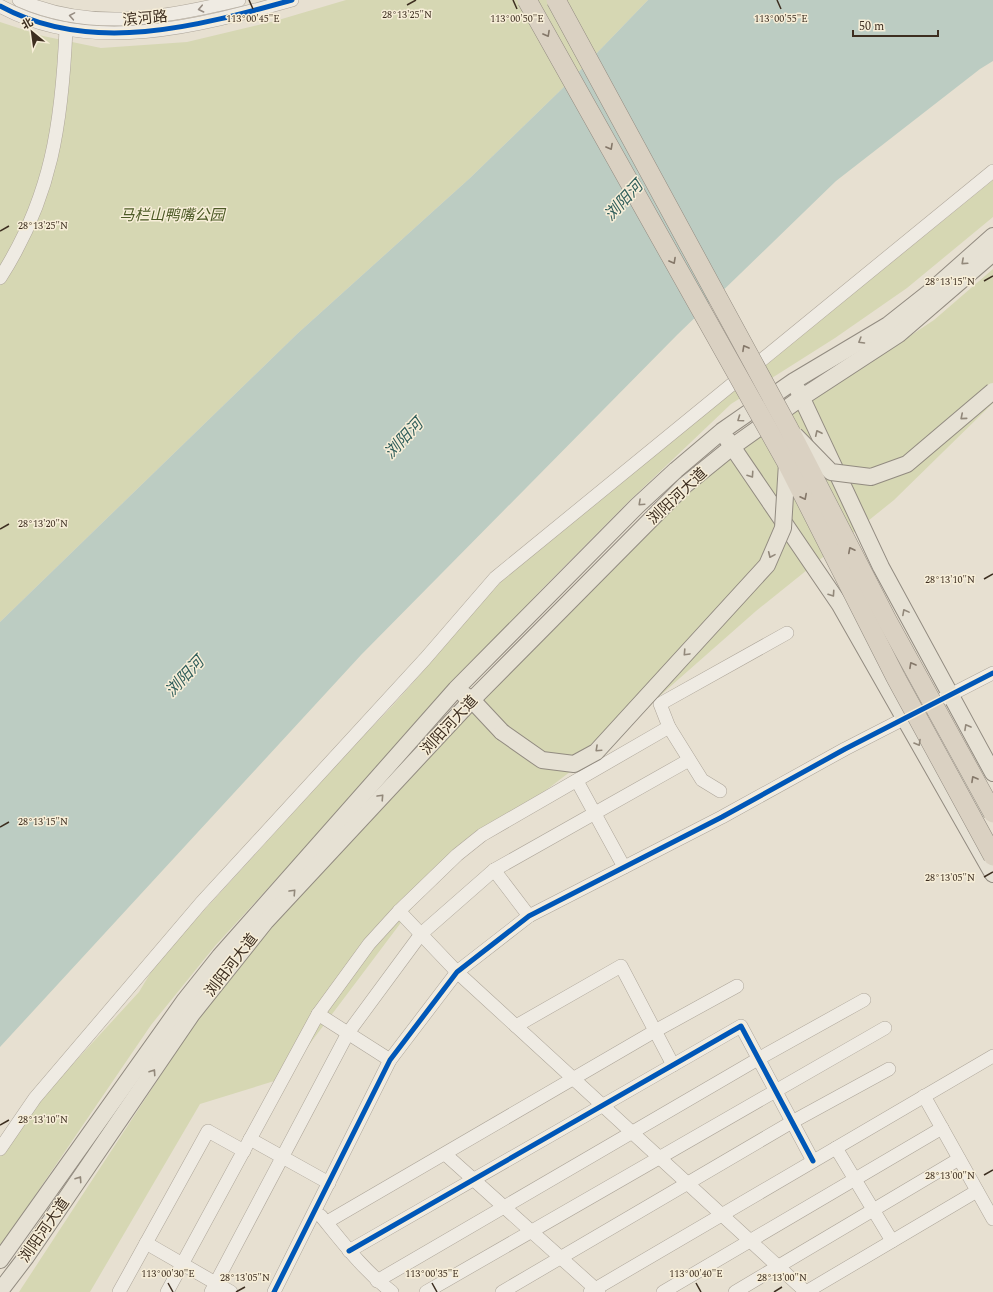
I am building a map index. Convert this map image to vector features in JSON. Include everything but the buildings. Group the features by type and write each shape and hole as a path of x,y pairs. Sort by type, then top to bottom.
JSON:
{"highway":[{"path":"528,0 787,463 896,678 993,856"},
{"path":"556,0 789,429 887,620 993,813"}],"main road":[{"name":"浏阳河大道","path":"0,1260 185,1000 220,956 456,689 638,506 722,431 794,381 888,325 931,291 993,236"},
{"name":"浏阳河大道","path":"0,1291 26,1257 192,1014 266,921 472,700 685,485 732,447 801,398 899,334 993,253"},
{"path":"794,381 881,567 993,773"},
{"path":"789,429 831,472 871,477 907,464 993,391"},
{"path":"722,431 840,605 993,874"},
{"path":"456,689 472,700 502,732 542,760 574,764 596,752 767,565 783,528 787,463"}],"street":[{"name":"滨河路","path":"19,0 32,6 70,16 107,20 158,17 239,0"},
{"name":"滨河路","path":"0,6 41,23 66,29 120,33 163,30 292,0"},
{"path":"0,278 35,210 53,153 62,97 66,29"},
{"path":"0,1149 35,1098 201,903 425,659 495,578 993,171"},
{"path":"720,791 702,780 669,727 660,704 787,633"},
{"path":"274,1292 390,1060 457,972 529,916 993,673"},
{"path":"167,1292 318,1014 369,944 399,911 457,855 482,835 669,727"},
{"path":"214,1288 348,1033 421,934 494,870 689,760"},
{"path":"577,781 624,867"},
{"path":"494,870 529,916"},
{"path":"399,911 457,972 806,1292 977,1191"},
{"path":"516,1026 621,966 674,1065"},
{"path":"326,1222 572,1079 737,986"},
{"path":"377,1281 758,1059 864,1000"},
{"path":"318,1014 390,1060"},
{"path":"349,1251 475,1181 603,1105 741,1026 813,1161"},
{"path":"426,1292 885,1028"},
{"path":"445,1154 561,1258 595,1291 721,1215 993,1056"},
{"path":"502,1292 792,1122 889,1069"},
{"path":"924,1096 993,1219"},
{"path":"663,1292 751,1242 942,1128"},
{"path":"119,1292 208,1131 283,1158 329,1183"},
{"path":"836,1148 892,1241"},
{"path":"735,1292 959,1159"},
{"path":"316,1209 349,1251 377,1281 392,1292"},
{"path":"146,1243 183,1264 214,1288 231,1292"}],"green space":[{"name":"马栏山鸭嘴公园","path":"346,0 648,0 568,83 470,178 297,334 0,622 0,22 43,36 101,48 187,42 275,21"},
{"path":"993,180 993,217 907,288 835,338 731,404 627,503 538,593 215,946 151,1025 0,1247 0,1156 39,1101 139,992 157,962 401,696 491,593 510,573"},
{"path":"993,269 993,403 894,500 756,611 596,752 439,872 284,1078 200,1104 90,1292 19,1292 234,963 685,485 934,320"}],"water":[{"name":"浏阳河","path":"648,0 993,0 993,61 980,69 836,181 677,335 361,655 0,1047 0,622 297,334 470,178 568,83"}],"cycle path":[{"path":"0,6 35,21 71,30 108,33 145,32 183,27 292,0"},
{"path":"274,1292 390,1060 457,972 529,916 722,817 845,749 993,673"},
{"path":"349,1251 741,1026 813,1161"}]}
